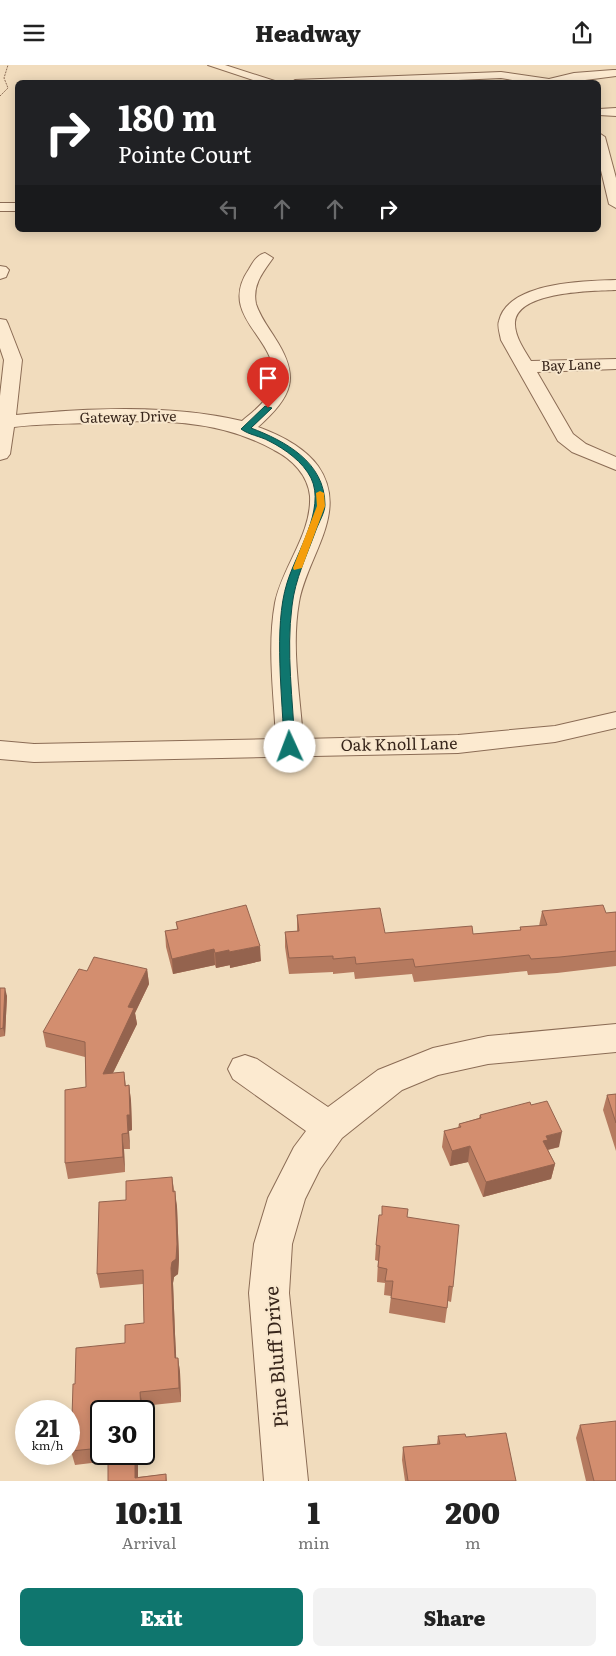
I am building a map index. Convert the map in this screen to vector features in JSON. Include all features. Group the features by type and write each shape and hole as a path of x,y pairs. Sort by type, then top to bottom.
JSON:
{"street":[{"path":"213,65 266,80"},
{"path":"561,80 574,76 613,73"},
{"path":"372,80 501,75 539,80"},
{"path":"601,113 616,112"},
{"path":"601,143 607,160 613,207"},
{"path":"601,197 613,207"},
{"path":"0,207 15,207"},
{"path":"245,429 268,408 279,394 282,384 281,362 250,313 246,297 253,275 265,257"},
{"path":"616,285 556,290 527,298 517,305 505,320 505,328 565,437 579,448 616,464"},
{"path":"0,324 13,360 11,393 2,422 0,454"},
{"name":"Bay Lane","path":"526,367 616,364"},
{"name":"Gateway Drive","path":"2,422 164,415 221,422 272,439 294,453 309,469 320,493 321,506 291,584 287,604 285,625 290,747"},
{"name":"Oak Knoll Lane","path":"0,750 34,753 458,744 513,740 555,734 616,720"},
{"name":"Pine Bluff Drive","path":"286,1481 269,1293 273,1244 287,1198 307,1158 329,1127 390,1080 433,1061 488,1050 616,1038"},
{"path":"245,1069 329,1127"}],"path":[{"path":"0,96 8,88 4,78 8,65"}],"building":[{"path":"246,905 260,946 215,953 214,949 172,959 165,931 178,929 176,922"},
{"path":"603,905 606,913 616,912 616,951 560,957 531,959 529,955 415,967 413,959 356,964 355,957 333,959 333,956 289,958 285,932 299,931 297,915 380,908 385,933 472,926 473,934 521,930 520,927 547,925 542,911"},
{"path":"94,957 147,969 128,1007 134,1008 103,1074 124,1072 125,1086 129,1085 130,1115 127,1115 128,1133 122,1134 123,1157 65,1163 65,1090 86,1087 85,1042 43,1032 79,969 87,971"},
{"path":"0,988 5,988 3,1028 0,1029"},
{"path":"616,1094 616,1123 607,1095"},
{"path":"547,1101 562,1132 546,1136 548,1140 543,1141 555,1164 486,1182 470,1146 452,1151 444,1131 461,1127 459,1124 481,1118 480,1115 530,1102 531,1105"},
{"path":"172,1177 173,1192 175,1191 177,1244 176,1259 172,1262 171,1268 175,1358 178,1358 179,1388 140,1392 140,1400 90,1400 90,1449 80,1450 80,1400 73,1400 76,1348 125,1343 125,1325 144,1323 143,1270 97,1274 99,1202 126,1200 126,1181"},
{"path":"382,1206 408,1209 407,1217 459,1225 453,1287 449,1286 447,1308 391,1298 393,1281 385,1281 387,1269 378,1267 380,1246 376,1245 379,1215 382,1215"},
{"path":"616,1421 616,1481 594,1481 580,1425"},
{"path":"506,1433 516,1481 408,1481 403,1447 440,1444 438,1436 465,1434 466,1437"},
{"path":"108,1465 135,1465 135,1478 166,1474 166,1481 108,1481"}],"slow traffic":[{"path":"298,568 321,506 320,493"}],"route":[{"path":"268,408 245,429 272,439 294,453 309,469 316,481 320,493 321,506 291,584 287,604 285,625 290,747"}]}
